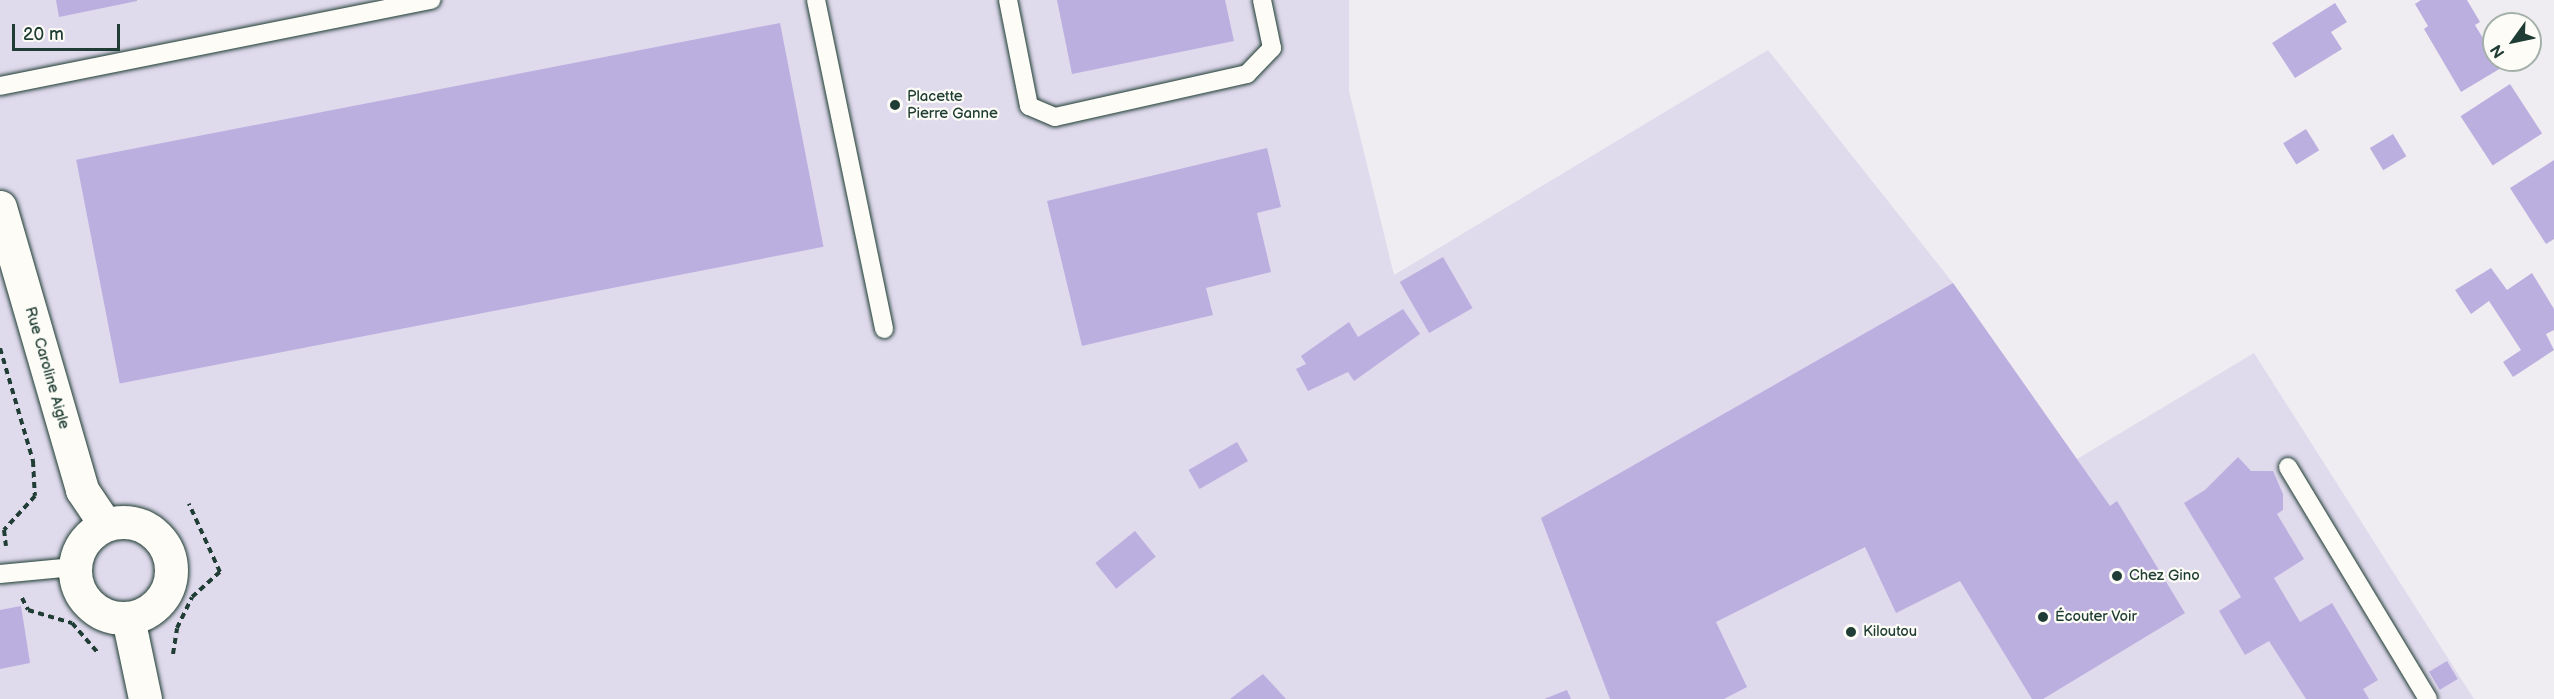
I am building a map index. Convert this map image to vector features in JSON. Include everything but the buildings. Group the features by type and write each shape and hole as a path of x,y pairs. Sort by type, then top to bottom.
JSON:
{"street":[{"name":"Rue Caroline Aigle","path":"0,207 82,490 105,525"},
{"path":"120,521 148,528 163,544 171,565 165,594 156,606 128,618 96,611 84,599 74,567 83,542 105,525 120,521"},
{"path":"128,618 145,699"}],"lane":[{"path":"0,86 432,0"},
{"path":"816,0 884,329"},
{"path":"1008,0 1029,106 1055,117 1247,74 1272,48 1262,0"},
{"path":"2288,467 2428,699"},
{"path":"4,573 74,567"}],"path":[{"path":"0,348 33,461 34,484 34,496 4,530 4,573 28,610 72,623 94,644 100,661"},
{"path":"138,665 173,655 177,628 192,597 220,572 189,504"}],"shaded area":[{"path":"0,0 1349,0 1349,91 1394,275 1768,50 1953,283 2077,459 2254,353 2474,699 0,699"}],"place":[{"name":"Placette Pierre Ganne","path":"895,105"},
{"name":"Chez Gino","path":"2117,576"},
{"name":"Écouter Voir","path":"2043,617"},
{"name":"Kiloutou","path":"1851,632"}]}
